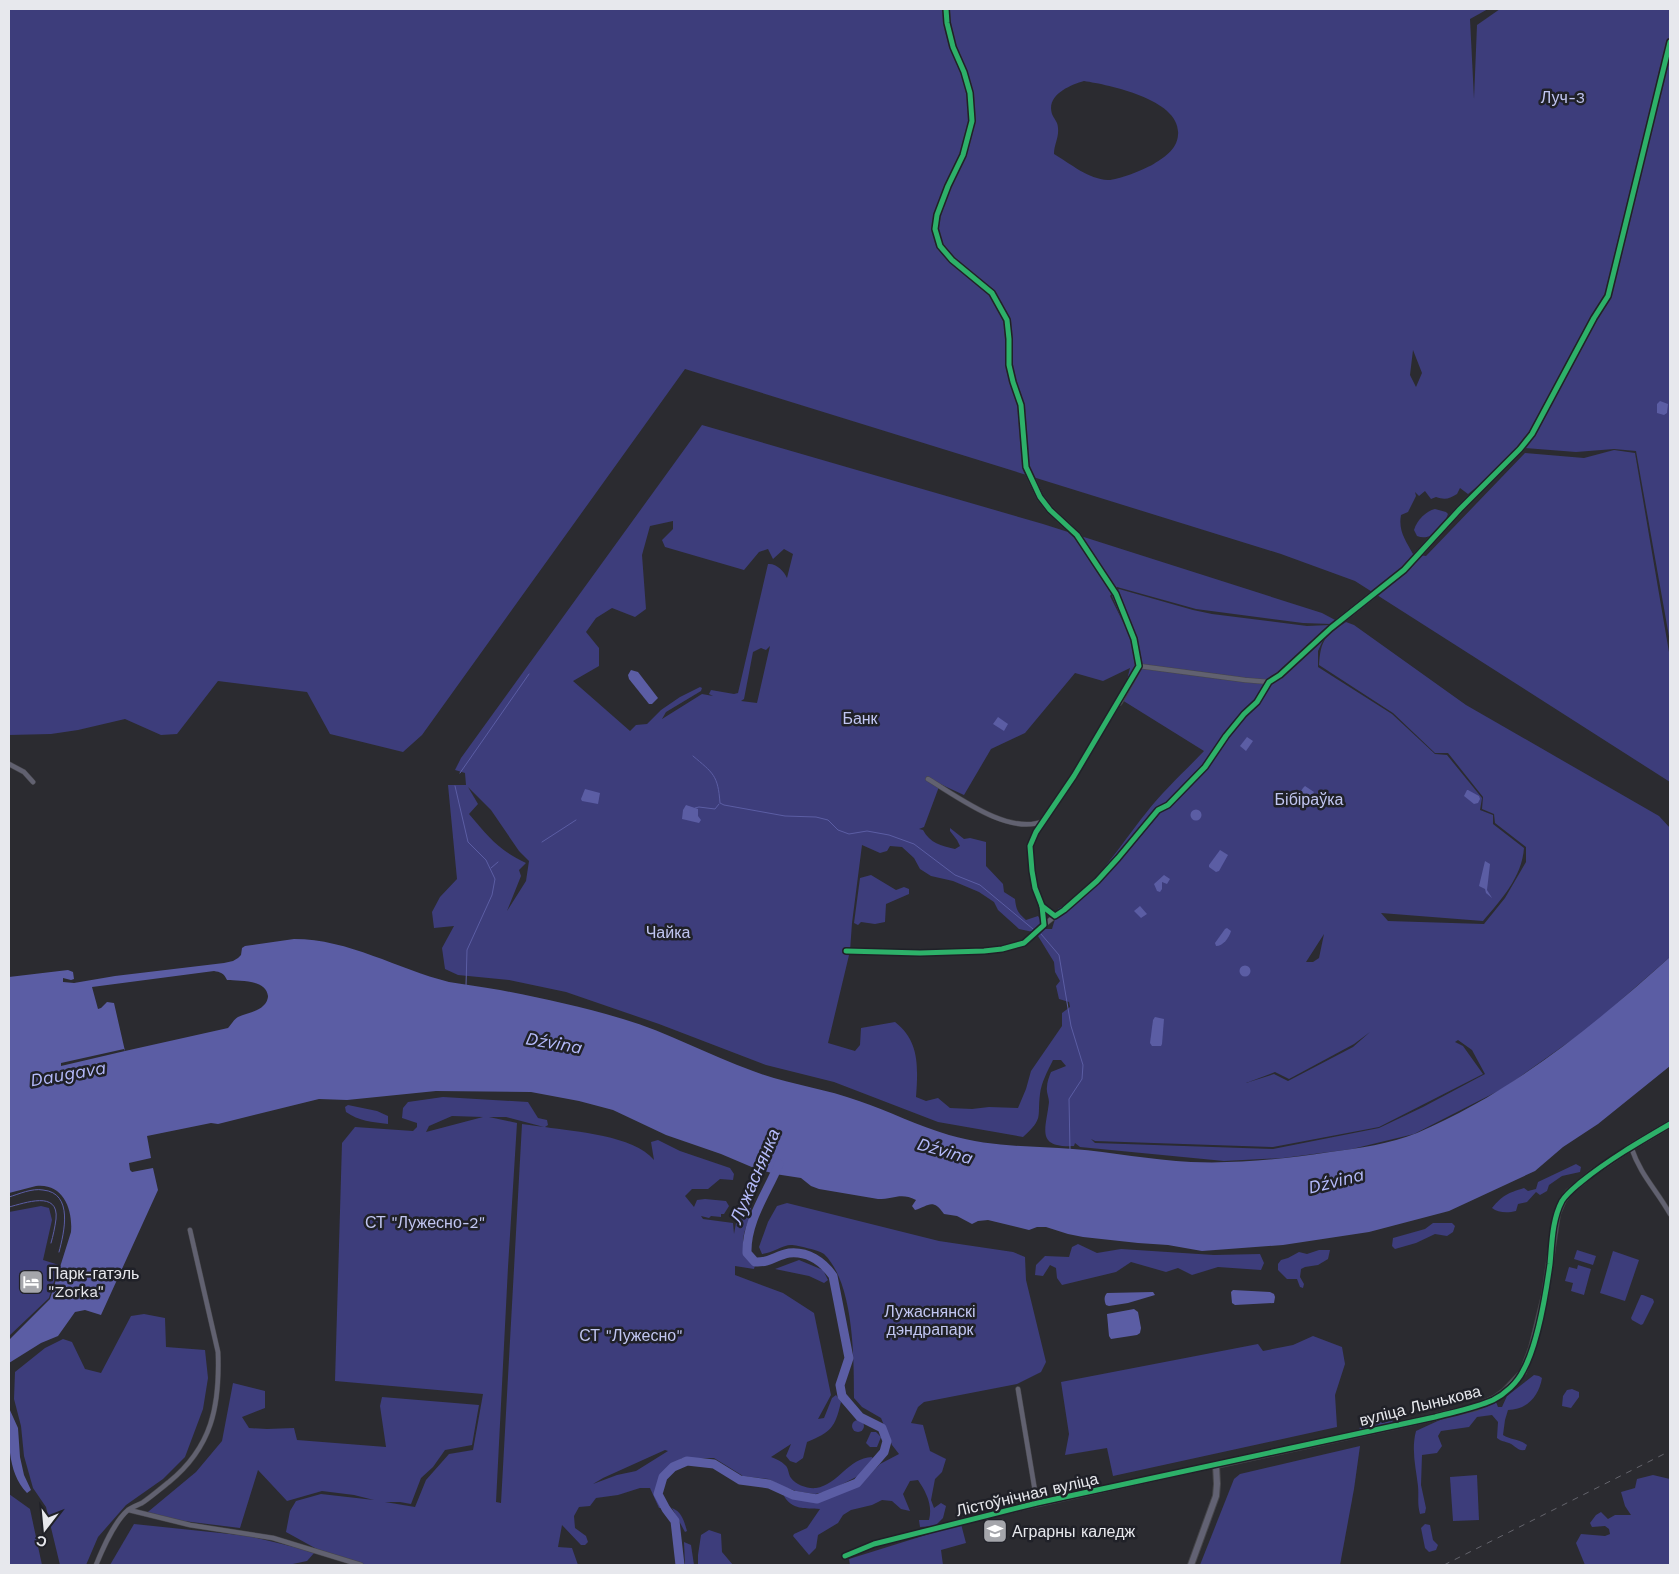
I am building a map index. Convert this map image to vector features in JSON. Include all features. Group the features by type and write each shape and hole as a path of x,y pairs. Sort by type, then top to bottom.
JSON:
{"street":[{"path":"946,9 947,23 953,47 964,72 970,93 972,121 963,155 937,214 936,229 940,246 952,260 992,293 1006,320 1009,339 1009,365 1020,405 1026,467 1040,497 1050,510 1078,535 1116,594 1134,638 1139,666 1074,776 1046,820 1036,832 1030,846 1035,888 1042,906 1044,925"},
{"path":"846,951 920,953 984,951 1002,949 1024,943 1097,881 1158,810 1168,805 1205,768 1226,736 1244,714 1257,702 1269,682 1280,675 1331,628 1404,570 1460,509 1520,449 1532,434 1594,318 1608,296 1670,42"},
{"path":"1139,666 1269,682"},
{"path":"9,764 24,772 33,782"},
{"path":"928,779 978,809 1001,819 1035,825 1046,820"},
{"path":"1042,906 1055,916"},
{"name":"вуліца Лынькова","path":"1216,1464 1435,1417 1476,1406 1494,1399 1504,1392 1523,1372 1532,1348 1545,1295 1556,1214 1563,1200 1569,1192 1592,1173 1670,1124"},
{"path":"1631,1147 1637,1164 1670,1214"},
{"path":"96,1565 104,1546 128,1510 157,1491 191,1460 201,1446 209,1428 216,1402 218,1352 190,1230"},
{"path":"1018,1389 1037,1503"},
{"path":"1191,1565 1217,1490 1216,1464"},
{"name":"Лістоўнічная вуліца","path":"845,1556 874,1544 1037,1503 1216,1464"},
{"path":"128,1510 190,1525 273,1538 361,1565"}],"green space":[{"name":"Луч-3","path":"9,9 1488,9 1470,19 1474,99 1477,25 1500,9 1670,9 1670,642 1636,451 1614,449 1576,452 1525,448 1468,494 1460,488 1457,494 1449,498 1436,497 1431,499 1425,491 1419,496 1415,492 1416,496 1408,512 1401,515 1400,521 1403,536 1413,554 1426,556 1525,453 1584,458 1614,450 1635,453 1670,658 1670,782 1355,581 1281,554 685,369 422,735 403,752 330,734 307,692 218,681 177,734 161,735 125,719 51,734 9,735","holes":["1084,81 1110,86 1142,96 1169,112 1176,123 1178,135 1175,145 1169,153 1148,167 1113,180 1101,179 1087,174 1054,154 1058,132 1057,124 1052,114 1052,101 1066,88","1413,350 1422,373 1416,387 1410,375"]},
{"path":"702,425 1043,524 1322,613 1337,621 1331,624 1303,623 1196,609 1117,587 1110,596 1125,626 1112,596 1119,589 1212,614 1307,626 1330,625 1318,651 1318,667 1392,714 1435,754 1447,755 1482,798 1480,810 1493,815 1493,824 1524,848 1519,869 1510,888 1483,921 1381,913 1388,921 1484,924 1505,898 1526,862 1526,847 1495,823 1494,814 1482,809 1483,797 1448,753 1435,753 1393,713 1319,665 1321,649 1325,639 1346,622 1354,625 1466,705 1659,816 1670,828 1670,957 1590,1027 1504,1088 1414,1134 1352,1149 1283,1158 1224,1161 1080,1147 1075,1143 1074,1146 1062,1146 1053,1144 1048,1140 1045,1128 1049,1102 1048,1081 1051,1072 1066,1066 1061,1060 1053,1060 1049,1068 1043,1081 1037,1121 1023,1137 938,1122 834,1082 766,1065 659,1024 566,992 509,980 458,975 445,969 442,948 454,926 434,928 432,912 440,897 457,879 448,785 466,785 465,773 455,770 461,758","holes":["673,521 673,529 662,540 665,547 744,570 759,552 768,549 773,559 784,549 793,554 787,578 779,568 768,564 738,693 711,690 709,694 713,696 702,694 662,719 666,712 701,691 702,688 700,687 680,697 661,710 647,724 636,725 630,731 573,681 599,666 599,648 586,632 596,618 612,608 635,617 646,609 642,555 650,526","770,646 757,703 741,701 744,699 753,652 761,648 766,650","1130,668 1122,700 1204,751 1153,805 1084,890 1058,909 1052,929 1044,929 1038,936 1054,962 1055,972 1060,981 1056,986 1059,999 1069,1002 1070,1007 1062,1013 1062,1026 1031,1071 1018,1108 950,1108 938,1098 926,1101 916,1097 917,1066 913,1046 903,1029 895,1022 861,1028 860,1045 855,1051 828,1043 850,951 862,845 880,853 887,851 890,846 902,847 914,858 920,869 931,876 953,881 979,892 994,902 998,910 1019,929 1033,932 1040,926 1041,921 1038,916 1026,920 1018,911 1015,899 1004,892 1003,884 986,866 986,842 970,838 964,839 950,828 960,846 955,849 936,843 923,830 919,829 924,827 940,784 964,795 991,749 1025,733 1075,673 1103,681","468,787 491,810 519,851 529,861 526,881 507,911 521,876 519,870 526,863 501,848 469,814 478,804","1324,934 1319,958 1313,962 1306,962","1370,1032 1353,1047 1288,1081 1274,1074 1246,1083 1275,1072 1289,1079 1354,1044","1458,1040 1472,1050 1485,1074 1379,1128 1273,1149 1095,1143 1091,1139 1095,1141 1273,1147 1379,1127 1483,1074 1463,1046 1455,1042"]},
{"path":"1435,509 1448,514 1443,524 1432,535 1427,537 1417,536 1414,530 1417,523 1425,514"},
{"path":"871,875 896,890 904,887 909,889 909,894 886,904 885,922 875,924 861,922 858,925 854,923 860,878"},
{"path":"443,1097 528,1102 538,1118 547,1120 548,1125 545,1127 588,1133 618,1140 645,1152 654,1160 651,1142 658,1140 680,1151 730,1168 734,1174 733,1180 720,1179 708,1189 692,1189 685,1196 694,1207 697,1200 726,1201 729,1206 724,1214 721,1214 721,1217 711,1216 709,1218 701,1216 703,1219 733,1223 734,1234 736,1223 744,1207 751,1208 751,1216 744,1233 743,1244 745,1252 755,1265 754,1269 735,1266 735,1275 783,1293 814,1313 831,1395 818,1419 824,1418 832,1398 836,1395 841,1402 837,1418 831,1428 822,1435 807,1442 803,1458 796,1463 790,1461 786,1456 791,1444 771,1457 786,1466 790,1476 796,1483 813,1488 824,1486 831,1482 850,1466 864,1458 872,1457 873,1459 860,1475 829,1491 815,1494 796,1491 781,1486 769,1479 743,1476 714,1458 682,1458 669,1467 659,1479 656,1490 663,1508 659,1508 650,1488 640,1488 618,1495 596,1498 590,1506 579,1507 574,1516 575,1528 586,1536 588,1542 585,1545 581,1545 562,1525 558,1547 572,1548 578,1565 359,1565 324,1553 286,1532 290,1511 296,1501 321,1494 374,1500 354,1495 322,1491 287,1501 258,1470 240,1528 143,1516 196,1472 222,1441 233,1383 265,1391 265,1408 242,1417 249,1428 294,1428 297,1440 386,1447 380,1406 382,1397 479,1405 472,1445 445,1450 433,1467 421,1478 411,1504 385,1502 415,1507 426,1480 449,1454 473,1450 483,1394 335,1381 342,1143 355,1127 413,1131 417,1127 417,1123 402,1118 403,1108 408,1102","holes":["452,1116 483,1117 426,1132 429,1126","489,1117 506,1117 544,1127 522,1124 501,1503 496,1502 517,1123","665,1450 668,1451 636,1471 617,1475 593,1484"]},
{"path":"348,1105 377,1111 388,1116 388,1124 366,1121 356,1117 346,1112 345,1107"},
{"path":"1576,1164 1581,1167 1580,1172 1562,1176 1549,1185 1547,1191 1540,1195 1536,1192 1527,1202 1518,1204 1516,1211 1503,1212 1492,1208 1510,1193 1524,1188 1528,1191 1536,1189 1538,1182"},
{"name":"Лужаснянскі дэндрапарк","path":"787,1203 939,1241 1013,1252 1025,1257 1026,1280 1046,1362 1041,1372 1017,1384 924,1402 918,1407 911,1423 923,1425 930,1451 946,1459 942,1472 935,1479 931,1500 934,1508 941,1503 946,1506 943,1518 935,1526 920,1527 919,1520 929,1520 930,1509 926,1494 918,1480 910,1481 903,1494 910,1511 901,1509 892,1501 882,1500 872,1505 851,1510 843,1515 838,1523 818,1535 816,1548 809,1555 793,1536 807,1528 820,1509 795,1506 787,1501 784,1496 786,1494 804,1500 820,1501 860,1485 880,1464 899,1454 892,1445 881,1418 862,1407 854,1398 854,1363 847,1302 834,1267 824,1254 798,1246 788,1245 762,1254 759,1247 768,1222 777,1206"},
{"name":"Парк-гатэль \"Zorka\"","path":"41,1206 49,1208 52,1220 43,1260 59,1265 49,1298 9,1336 9,1212"},
{"path":"1433,1223 1452,1223 1455,1226 1453,1232 1447,1236 1435,1234 1416,1243 1395,1249 1392,1246 1393,1238 1425,1229"},
{"path":"1078,1244 1097,1253 1121,1249 1214,1255 1260,1254 1264,1263 1261,1270 1218,1267 1192,1275 1178,1268 1166,1272 1131,1262 1116,1272 1062,1285 1057,1278 1056,1268 1050,1265 1043,1276 1035,1275 1036,1265 1045,1256 1069,1257 1072,1247"},
{"path":"1319,1250 1330,1250 1328,1259 1318,1265 1301,1269 1300,1277 1304,1284 1303,1288 1300,1287 1297,1279 1287,1279 1278,1270 1278,1264 1281,1260 1299,1252 1307,1254"},
{"path":"1577,1250 1596,1256 1593,1265 1574,1259"},
{"path":"1613,1251 1639,1260 1625,1301 1600,1293"},
{"path":"799,1260 823,1270 828,1280 824,1283 809,1276 775,1269"},
{"path":"1578,1265 1591,1269 1584,1295 1571,1291 1573,1283 1565,1281 1569,1267 1577,1269"},
{"path":"1641,1295 1653,1299 1654,1302 1641,1325 1631,1318"},
{"path":"144,1314 165,1318 166,1347 205,1350 208,1378 203,1409 185,1457 163,1479 126,1505 98,1537 86,1565 60,1565 46,1507 33,1488 24,1456 21,1426 14,1399 15,1372 45,1348 63,1339 72,1342 85,1369 101,1373 131,1316"},
{"path":"1313,1336 1342,1347 1345,1364 1335,1395 1337,1427 1113,1476 1107,1448 1065,1455 1069,1434 1061,1382 1258,1344 1263,1351 1293,1345"},
{"path":"1534,1375 1542,1378 1538,1391 1526,1405 1521,1408 1508,1410 1503,1435 1527,1445 1525,1450 1518,1449 1497,1438 1498,1422 1492,1415 1477,1417 1469,1427 1441,1431 1438,1436 1442,1446 1437,1453 1422,1455 1421,1485 1426,1508 1425,1513 1420,1514 1414,1452 1416,1431 1475,1407 1496,1402 1498,1407 1502,1407 1507,1396"},
{"path":"1572,1389 1579,1392 1579,1397 1571,1408 1562,1406 1563,1396 1567,1390"},
{"path":"1391,1415 1394,1417 1392,1423 1359,1430 1364,1421 1372,1417"},
{"path":"860,1420 863,1421 863,1431 856,1432 853,1431 852,1424 853,1421"},
{"path":"871,1432 876,1432 881,1437 877,1447 870,1447 866,1443"},
{"path":"1360,1446 1340,1565 1200,1565 1234,1479 1240,1474"},
{"path":"1477,1475 1479,1520 1453,1521 1450,1477"},
{"path":"1653,1475 1670,1479 1670,1565 1585,1565 1576,1543 1581,1534 1605,1536 1610,1534 1609,1529 1605,1526 1592,1527 1590,1523 1601,1512 1608,1519 1615,1515 1631,1515 1625,1506 1621,1492 1635,1488 1637,1479"},
{"path":"9,1494 30,1509 42,1565 9,1565"},
{"path":"672,1508 684,1520 687,1531 685,1532"},
{"path":"134,1524 249,1536 315,1552 307,1561 288,1565 110,1565"},
{"path":"961,1524 966,1543 941,1550 943,1565 850,1565 849,1559"},
{"path":"1425,1524 1430,1525 1433,1540 1438,1545 1436,1550 1429,1552 1425,1548 1421,1528"},
{"path":"709,1530 721,1534 722,1552 733,1565 698,1565 701,1535"},
{"path":"684,1542 691,1545 694,1565 685,1565"}],"water":[{"path":"1660,401 1668,404 1667,413 1664,415 1657,413 1657,404"},
{"path":"631,670 638,672 658,698 652,704 649,704 629,679 628,675"},
{"path":"998,717 1008,724 1004,731 993,724"},
{"path":"1247,737 1253,741 1246,751 1240,746"},
{"path":"1305,786 1314,792 1304,808 1294,802"},
{"path":"585,789 600,793 598,804 582,801"},
{"path":"1467,790 1479,796 1478,803 1474,804 1464,796"},
{"path":"686,805 698,809 698,816 701,820 699,823 682,819 683,810"},
{"path":"1196,809 1202,815 1196,821 1190,815"},
{"path":"1220,850 1228,855 1219,871 1216,872 1209,865"},
{"path":"1485,861 1490,864 1487,890 1492,898 1486,893 1485,889 1479,886"},
{"path":"1164,875 1170,879 1167,884 1162,882 1162,889 1160,892 1157,891 1154,884"},
{"path":"1140,906 1147,914 1141,918 1134,911"},
{"path":"1227,928 1231,931 1229,936 1223,943 1216,946 1215,943"},
{"path":"294,939 314,940 354,949 449,982 515,993 623,1019 656,1030 737,1065 779,1079 846,1097 964,1139 995,1144 1088,1150 1176,1161 1226,1162 1295,1157 1374,1145 1417,1133 1486,1098 1551,1056 1670,957 1670,1066 1598,1124 1563,1147 1535,1171 1449,1211 1369,1232 1283,1245 1202,1251 1168,1245 1083,1237 1046,1227 1037,1227 1029,1230 988,1220 972,1224 957,1216 944,1214 933,1204 915,1210 912,1206 916,1200 906,1196 878,1199 819,1189 811,1186 801,1178 754,1168 721,1154 666,1135 613,1110 579,1101 531,1092 436,1091 347,1100 319,1099 218,1124 211,1123 147,1136 151,1158 129,1163 130,1170 132,1172 153,1168 158,1190 101,1315 85,1310 75,1312 58,1336 41,1343 9,1363 9,1340 50,1299 71,1232 71,1223 68,1207 64,1199 53,1189 45,1186 36,1186 9,1193 9,977 68,970 73,972 74,979 63,978 63,982 74,983 115,976 224,963 238,958 241,955 242,948","holes":["214,971 223,974 227,980 251,982 262,986 268,996 266,1003 258,1010 237,1018 228,1028 125,1051 114,1003 107,1002 98,1009 92,987"]},
{"path":"1245,965 1251,971 1245,977 1239,971"},
{"path":"1155,1017 1164,1019 1161,1046 1152,1046 1150,1043"},
{"path":"1233,1290 1270,1292 1274,1294 1274,1303 1235,1305 1232,1303 1231,1292"},
{"path":"1153,1292 1155,1295 1128,1303 1109,1306 1106,1305 1105,1301 1107,1293"},
{"path":"1134,1309 1138,1312 1140,1333 1111,1339 1109,1336 1107,1314"},
{"path":"9,1408 18,1428 20,1457 24,1475 31,1490 27,1493 15,1475 12,1464 9,1442"}],"pier":[{"path":"124,1049 125,1051 61,1066 61,1063"}],"waterway":[{"path":"460,773 529,674"},
{"path":"693,756 710,771 716,780 720,803 785,816 816,817 828,820 838,830 849,834 867,831 889,835 914,844 955,875 980,885 1033,929"},
{"path":"455,786 468,842 486,860 495,879 492,895 467,950 466,986"},
{"path":"695,808 715,809 719,804"},
{"path":"542,842 576,820"},
{"path":"491,868 498,862"},
{"path":"1041,934 1059,955 1071,1026 1083,1065 1082,1079 1069,1099 1070,1150"},
{"name":"Лужаснянка","path":"680,1565 675,1521 658,1494 663,1477 673,1467 687,1461 714,1464 740,1480 769,1484 793,1495 817,1499 857,1483 884,1452 887,1441 882,1428 860,1417 842,1396 840,1385 849,1358 833,1276 820,1262 802,1254 789,1253 769,1260 755,1262 747,1253 750,1230 754,1218 779,1164"},
{"path":"9,1197 34,1190 43,1190 53,1193 59,1198 63,1206 64,1215 63,1235 59,1252"},
{"path":"9,1207 32,1201 47,1201 52,1204 56,1219 51,1243"}],"railway":[{"path":"1444,1565 1670,1451"}],"cycle path":[{"path":"846,951 920,953 1002,949 1024,943 1044,925 1042,906 1035,888 1030,846 1036,832 1074,776 1139,666 1134,639 1116,594 1077,535 1050,510 1040,497 1026,467 1021,405 1009,365 1007,320 992,293 952,260 940,246 935,229 937,215 963,155 972,121 970,93 964,72 953,47 947,23 946,9"},
{"path":"1042,906 1055,916 1097,881 1158,810 1168,805 1205,767 1226,736 1244,714 1257,702 1269,682 1280,675 1331,628 1404,570 1460,509 1520,449 1532,434 1594,318 1608,296 1670,42"},
{"path":"845,1556 874,1544 1037,1503 1435,1417 1472,1408 1497,1398 1517,1380 1533,1348 1546,1289 1554,1224 1562,1201 1566,1195 1602,1166 1670,1124"}],"place":[{"name":"Парк-гатэль \"Zorka\"","path":"31,1282"},
{"name":"Аграрны каледж","path":"995,1531"}],"park label":[{"name":"Банк","path":"860,718"},
{"name":"Бібіраўка","path":"1309,799"},
{"name":"Чайка","path":"668,932"},
{"name":"СТ \"Лужесно-2\"","path":"425,1222"},
{"name":"СТ \"Лужесно\"","path":"631,1335"}],"water label":[{"name":"Dźvina","path":"554,1043"},
{"name":"Daugava","path":"68,1074"},
{"name":"Dźvina","path":"945,1151"},
{"name":"Dźvina","path":"1336,1181"}]}
